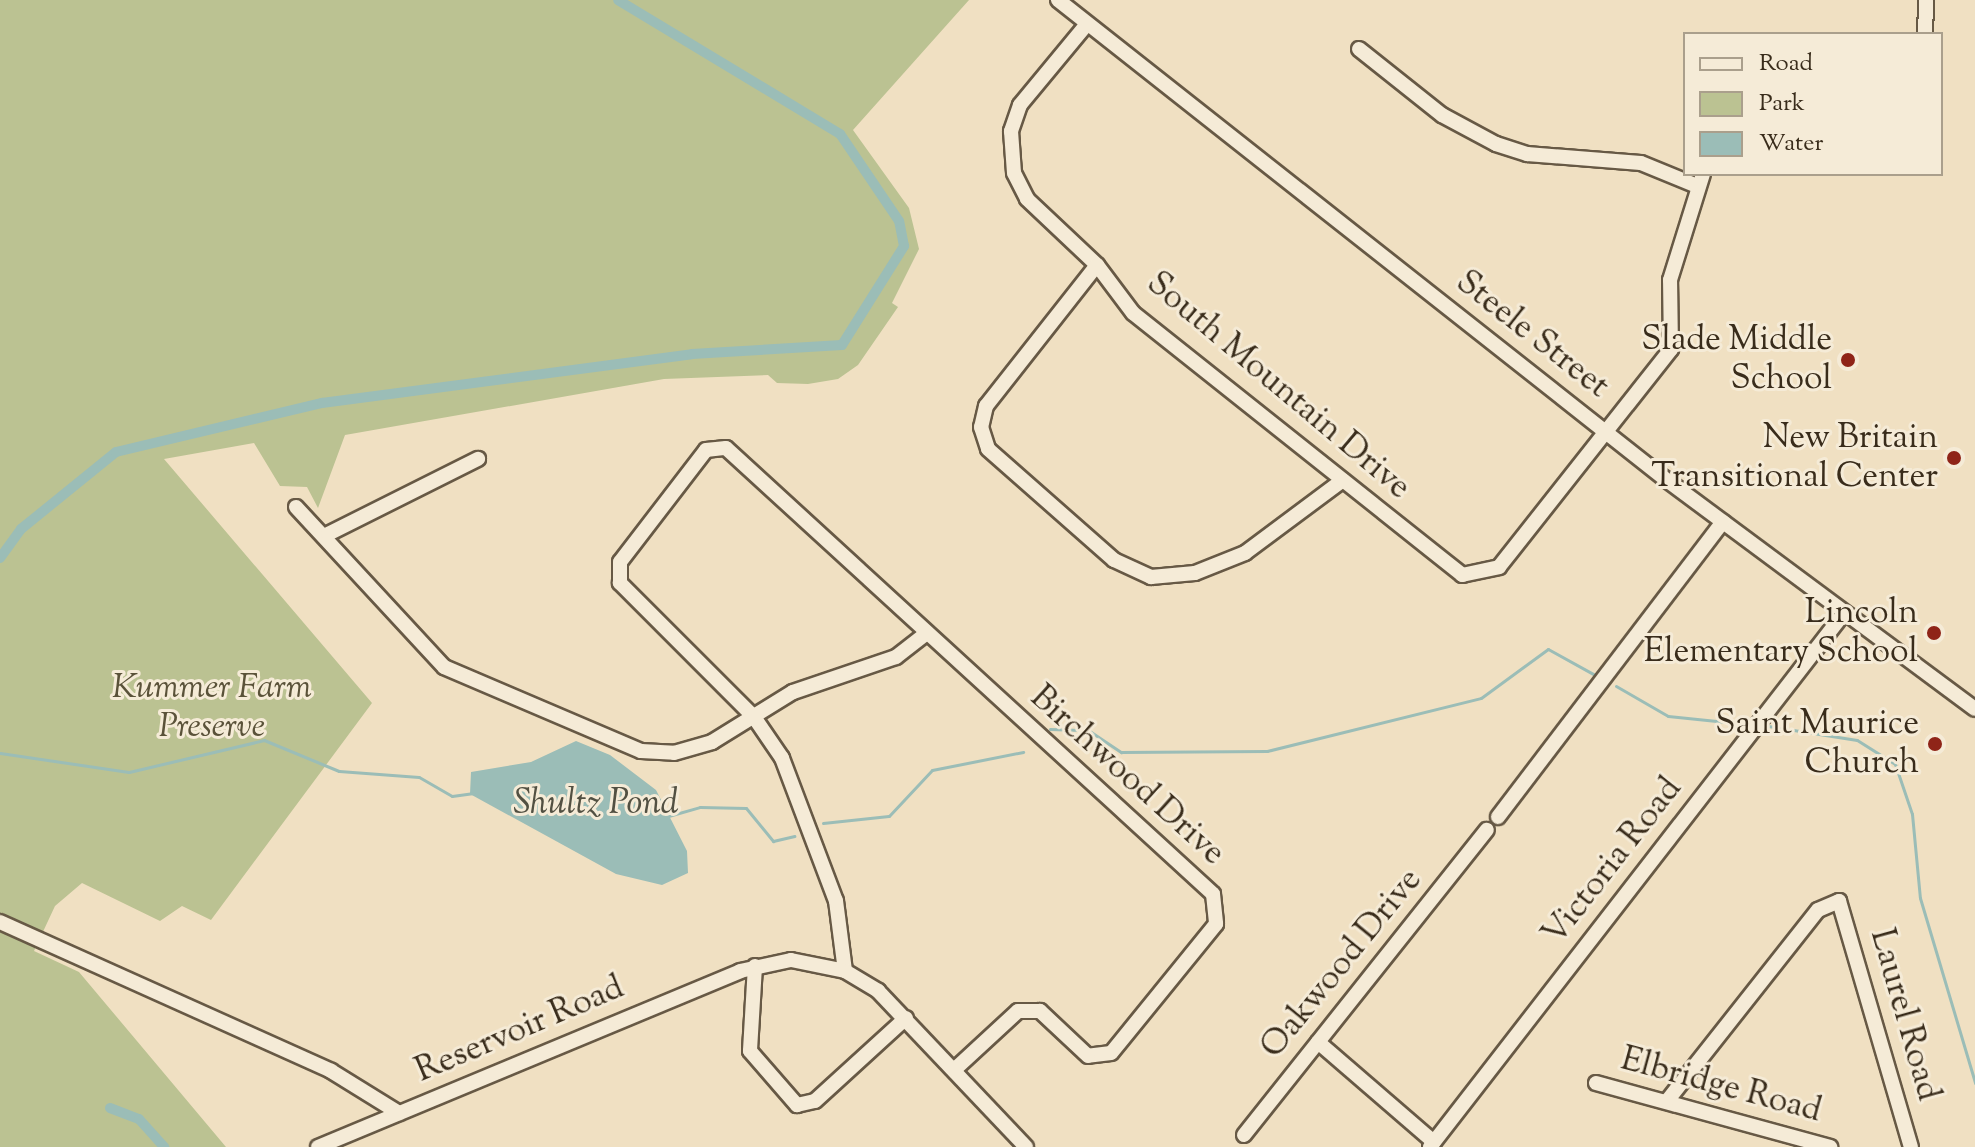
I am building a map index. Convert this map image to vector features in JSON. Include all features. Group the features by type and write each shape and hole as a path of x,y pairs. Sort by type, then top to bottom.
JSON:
{"street":[{"name":"Steele Street","path":"1058,0 1605,432 1975,709"},
{"path":"1925,32 1926,0"},
{"name":"South Mountain Drive","path":"1087,24 1020,105 1009,153 1027,199 1097,265 1133,313 1462,575 1478,574 1499,567 1671,349 1670,280 1699,179"},
{"path":"1359,49 1442,115 1496,144 1527,154 1641,163 1683,175"},
{"path":"1097,265 986,406 981,427 988,449 1114,560 1151,577 1195,573 1245,553 1343,480"},
{"name":"Birchwood Drive","path":"754,717 620,583 620,562 706,450 726,448 925,634 1213,894 1216,924 1111,1053 1088,1056 1040,1011 1018,1011 954,1070"},
{"path":"328,534 478,459"},
{"path":"296,507 328,534 444,667 467,682 655,753 712,742 793,692 896,657 925,634"},
{"path":"1498,817 1723,522"},
{"name":"Victoria Road","path":"1432,1144 1844,613"},
{"path":"754,717 789,772 831,885 845,971"},
{"name":"Oakwood Drive","path":"1244,1135 1487,830"},
{"name":"Laurel Road","path":"1667,1101 1818,910 1839,901 1911,1147"},
{"name":"Reservoir Road","path":"0,922 343,1077 399,1113 755,966 791,960 845,971 906,1018 1026,1147"},
{"path":"755,966 750,1051 797,1105 815,1101 906,1018"},
{"path":"1318,1042 1432,1144"},
{"name":"Elbridge Road","path":"1596,1083 1830,1147"},
{"path":"318,1147 399,1113"}],"green space":[{"name":"Kummer Farm Preserve","path":"0,0 969,0 853,130 909,208 919,249 892,303 898,307 858,365 838,379 808,384 777,383 768,375 664,379 345,435 318,508 307,487 280,486 254,443 164,459 372,703 211,920 182,906 160,921 82,883 55,906 34,951 79,972 226,1147 0,1147"}],"water":[{"name":"Shultz Pond","path":"576,741 610,755 656,790 687,851 688,873 662,885 616,874 470,794 471,772 531,762"}],"waterway":[{"path":"0,558 21,529 116,452 322,403 692,354 842,345 904,246 899,221 840,134 618,0"},
{"path":"1050,729 1088,730 1121,752 1267,751 1481,698 1548,649 1595,675"},
{"path":"1616,686 1668,716 1746,724"},
{"path":"1768,726 1857,740 1895,764 1912,814 1920,898 1975,1083"},
{"path":"0,753 129,772 264,740 339,771 419,777 452,796 474,793"},
{"path":"823,823 889,816 932,770 1023,752"},
{"path":"665,817 700,807 746,808 773,841 794,836"},
{"path":"110,1108 139,1119 164,1147"}],"place":[{"name":"Slade Middle School","path":"1848,360"},
{"name":"New Britain Transitional Center","path":"1954,458"},
{"name":"Lincoln Elementary School","path":"1934,633"},
{"name":"Saint Maurice Church","path":"1935,744"}]}
